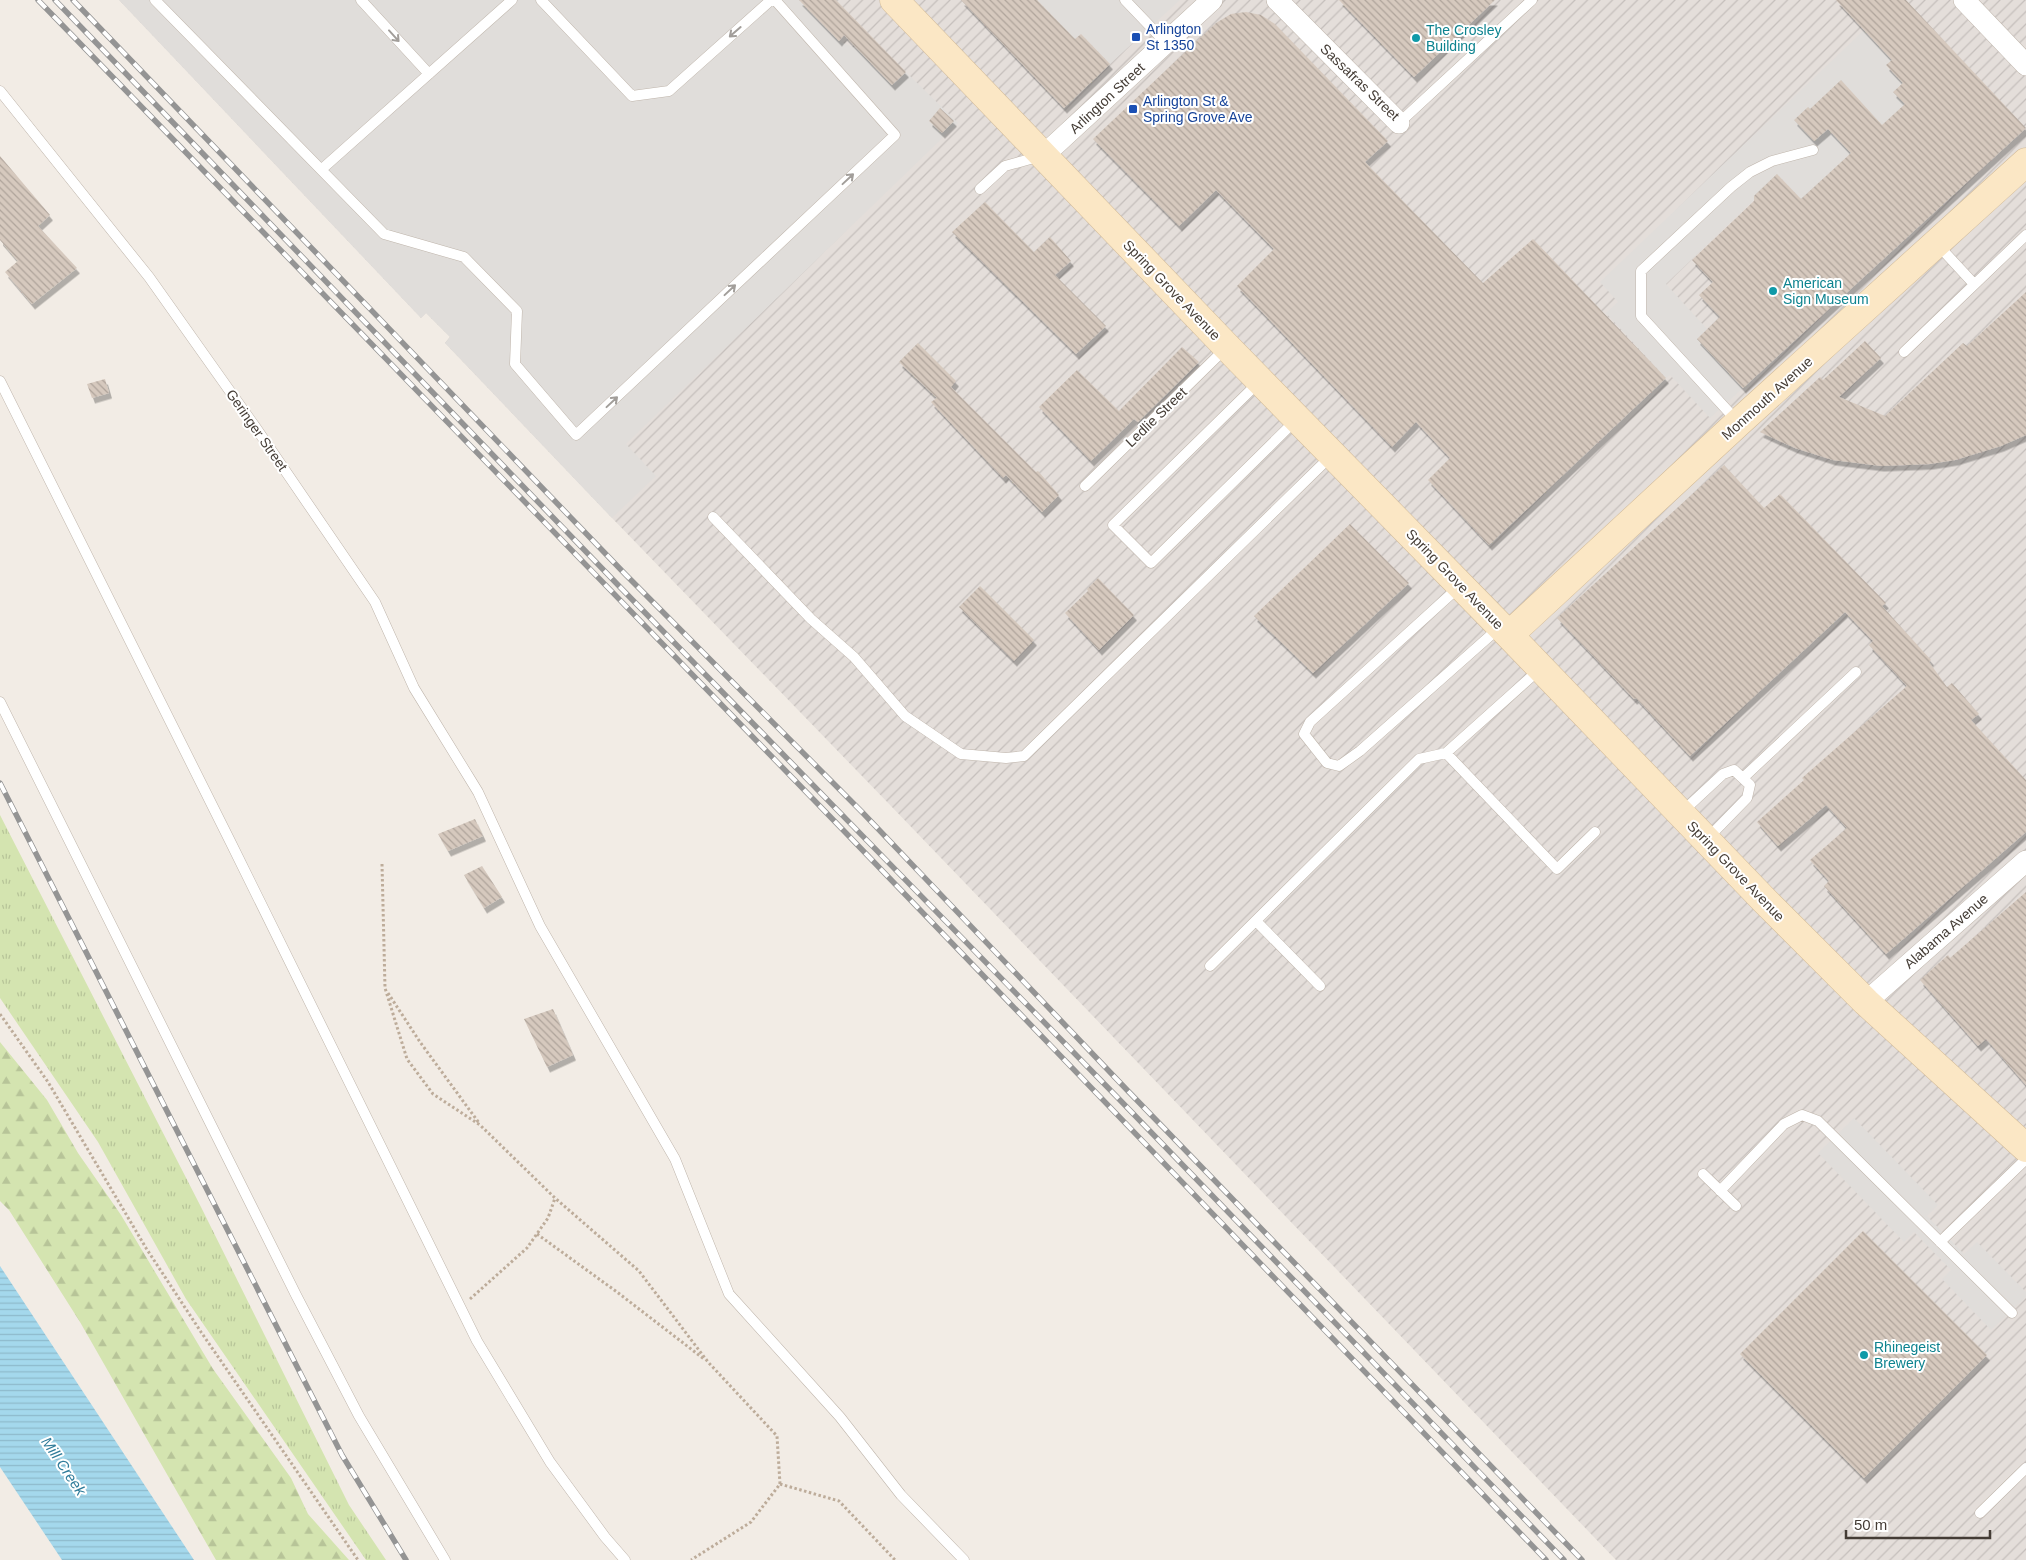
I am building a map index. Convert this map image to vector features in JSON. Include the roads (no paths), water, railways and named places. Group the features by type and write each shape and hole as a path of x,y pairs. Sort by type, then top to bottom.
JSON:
{"main road":[{"name":"Spring Grove Avenue","path":"894,0 1765,902 1866,1002 2026,1148"},
{"name":"Monmouth Avenue","path":"1505,631 2026,162"}],"street":[{"name":"Arlington Street","path":"1044,155 1212,0"},
{"name":"Sassafras Street","path":"1278,0 1399,124"},
{"path":"1964,0 2026,65"},
{"name":"Alabama Avenue","path":"1866,1002 2026,861"}],"lane":[{"path":"155,0 384,234 464,257 517,311 515,364 576,435 895,135 773,0 669,90 632,96 542,0"},
{"path":"361,0 429,74"},
{"path":"322,169 512,0"},
{"path":"1125,0 1166,43"},
{"name":"Sassafras Street","path":"1399,124 1532,0"},
{"name":"Geringer Street","path":"0,91 149,277 256,428 375,602 414,688 478,792 540,926 675,1159 729,1294 840,1417 901,1496 964,1560"},
{"path":"1738,423 1641,316 1641,271 1750,172 1772,161 1813,150"},
{"path":"980,189 1005,166 1044,155"},
{"path":"1904,352 2026,235"},
{"path":"1936,243 1974,284"},
{"name":"Ledlie Street","path":"1085,486 1227,347"},
{"path":"1260,380 1113,524 1151,563 1298,419"},
{"path":"0,381 232,843 478,1341 550,1462 624,1560"},
{"path":"713,517 811,619 854,657 905,716 962,754 1006,758 1024,756 1333,454"},
{"path":"1460,585 1310,722 1304,734 1327,763 1339,766 1360,751 1505,631"},
{"path":"1210,966 1419,759 1446,752 1541,668"},
{"path":"1742,778 1856,672"},
{"path":"0,702 296,1296 359,1416 445,1560"},
{"path":"1446,752 1558,869 1595,832"},
{"path":"1680,814 1723,774 1734,770 1750,785 1747,798 1706,840"},
{"path":"1256,920 1320,986"},
{"path":"1720,1191 1784,1124 1802,1115 1818,1121 2012,1313"},
{"path":"1940,1242 2026,1159"},
{"path":"1703,1174 1736,1206"},
{"path":"1980,1513 2026,1468"}],"water":[{"name":"Mill Creek","path":"0,1266 194,1560 62,1560 0,1467"}],"railway":[{"path":"38,0 845,832 1546,1560"},
{"path":"55,0 619,586 1118,1098 1564,1560"},
{"path":"73,0 626,575 862,812 1128,1091 1582,1560"},
{"path":"0,783 342,1455 406,1560"}],"place":[{"name":"Arlington St 1350","path":"1136,37"},
{"name":"The Crosley Building","path":"1416,38"},
{"name":"Arlington St & Spring Grove Ave","path":"1133,109"},
{"name":"American Sign Museum","path":"1773,291"},
{"name":"Rhinegeist Brewery","path":"1864,1355"}]}
